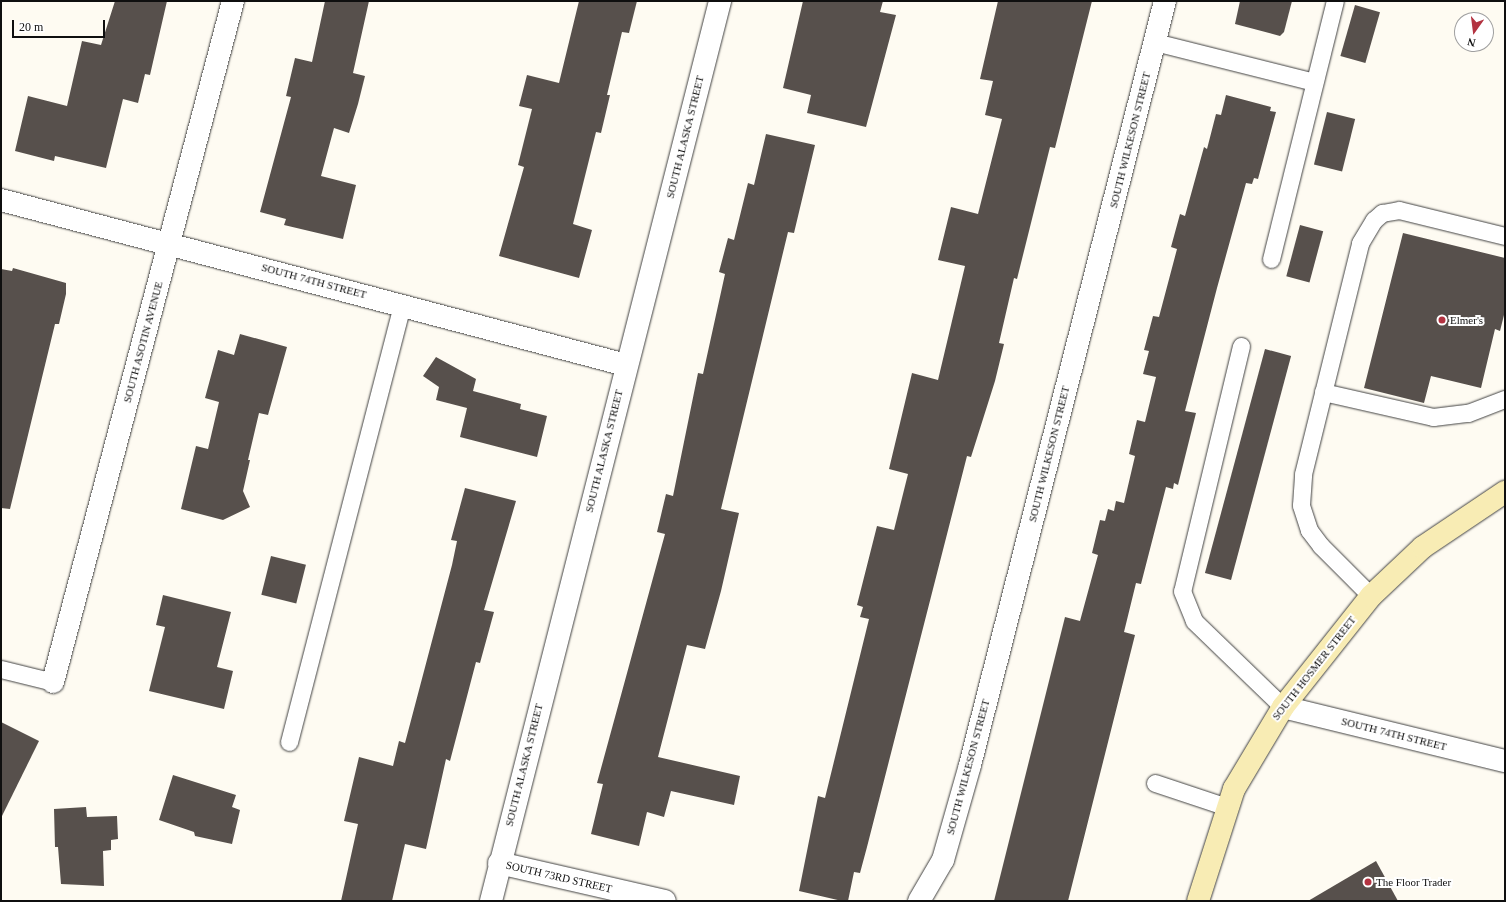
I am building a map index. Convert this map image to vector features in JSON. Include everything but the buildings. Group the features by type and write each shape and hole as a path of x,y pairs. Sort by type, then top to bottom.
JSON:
{"main road":[{"name":"SOUTH HOSMER STREET","path":"1198,901 1227,807 1247,763 1283,706 1371,596 1423,547 1505,492"}],"street":[{"name":"SOUTH ASOTIN AVENUE","path":"52,682 232,1"},
{"name":"SOUTH ALASKA STREET","path":"491,901 499,863 720,1"},
{"name":"SOUTH WILKESON STREET","path":"919,901 943,860 962,793 1165,1"},
{"name":"SOUTH 74TH STREET","path":"1,200 169,242 626,365"},
{"name":"SOUTH 74TH STREET","path":"1283,706 1505,761"},
{"name":"SOUTH 73RD STREET","path":"499,863 665,901"}],"lane":[{"path":"1271,259 1334,1"},
{"path":"1155,42 1314,82"},
{"path":"1371,596 1321,546 1304,518 1303,474 1357,252 1374,220 1390,210 1406,210 1505,236"},
{"path":"289,742 402,304"},
{"path":"1241,346 1182,591 1194,621 1283,706"},
{"path":"1323,392 1433,417 1468,413 1505,398"},
{"path":"1,669 52,682"},
{"path":"1155,784 1227,807"}],"place":[{"name":"Elmer's","path":"1442,320"},
{"name":"The Floor Trader","path":"1368,882"}]}
